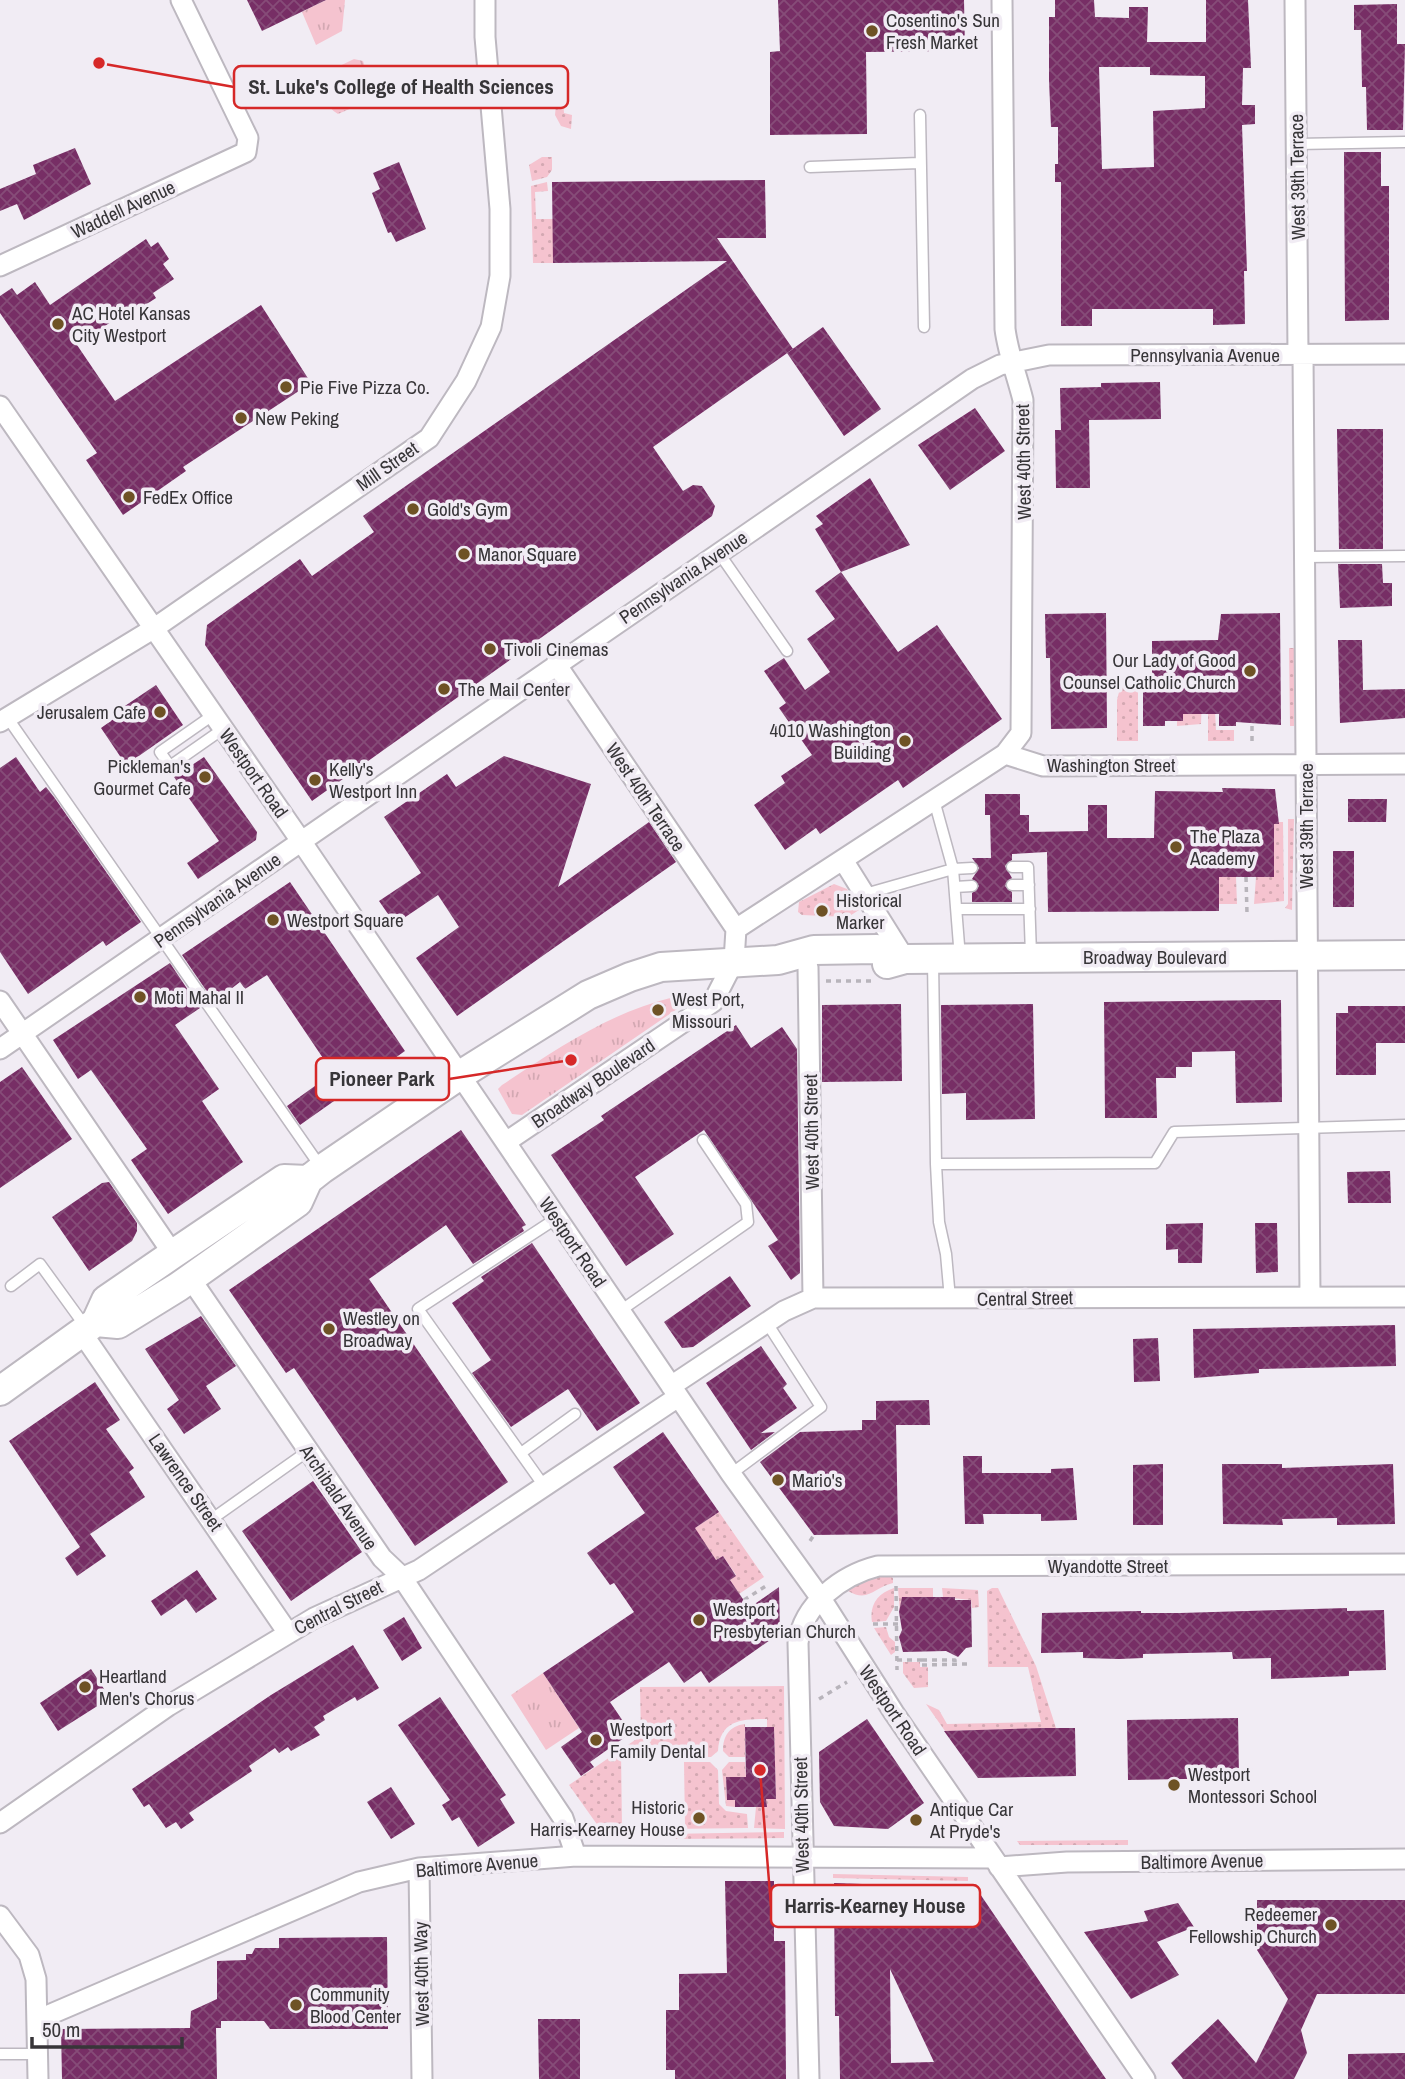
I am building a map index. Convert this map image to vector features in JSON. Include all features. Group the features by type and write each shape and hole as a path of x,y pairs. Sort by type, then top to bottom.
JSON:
{"main road":[{"name":"Broadway Boulevard","path":"88,1328 118,1324 190,1278 298,1202 315,1175 460,1075 588,995 661,967 778,960 814,950 877,949 905,959"},
{"name":"Broadway Boulevard","path":"778,960 808,967 878,966 905,959 946,958 1405,956"},
{"name":"Broadway Boulevard","path":"0,1391 88,1328 106,1300 173,1254 284,1179 315,1175"}],"street":[{"name":"Waddell Avenue","path":"0,266 246,152 248,138 181,0"},
{"name":"Mill Street","path":"4,719 153,629 429,438 466,381 491,327 500,276 500,209 485,37 485,0"},
{"name":"West 40th Street","path":"1002,0 1005,329 1008,353 1014,362 1023,400 1023,712 1021,733 1004,754"},
{"name":"West 39th Terrace","path":"1295,0 1304,556 1310,1297"},
{"name":"Pennsylvania Avenue","path":"0,1049 972,379 1000,365 1049,355 1405,354"},
{"name":"Westport Road","path":"0,406 302,841 731,1474 822,1600 894,1713 1145,2079"},
{"name":"West 40th Terrace","path":"556,664 736,929"},
{"name":"Washington Street","path":"1004,754 1043,766 1405,764"},
{"path":"734,961 736,929 1004,754"},
{"path":"843,860 905,959"},
{"name":"Broadway Boulevard","path":"506,1142 713,1002 734,961"},
{"name":"West 40th Street","path":"808,967 813,1298"},
{"path":"0,1001 173,1254"},
{"name":"Archibald Avenue","path":"190,1278 382,1558 401,1576 564,1818 576,1856"},
{"name":"Central Street","path":"0,1822 168,1706 288,1633 401,1576 419,1570 544,1486 767,1323 803,1300 1405,1297"},
{"name":"Lawrence Street","path":"88,1328 288,1633"},
{"name":"Wyandotte Street","path":"822,1600 838,1582 856,1572 878,1566 1405,1564"},
{"name":"West 40th Street","path":"809,2079 797,1643 800,1629 822,1600"},
{"name":"Baltimore Avenue","path":"37,2020 359,1882 419,1868 576,1856 802,1857 996,1863 1405,1858"},
{"name":"West 40th Way","path":"419,1868 422,2079"},
{"path":"0,1916 29,1955 36,1979 37,2066"}],"lane":[{"path":"920,115 923,327"},
{"path":"1297,144 1405,142"},
{"path":"810,167 919,163"},
{"path":"719,553 787,651"},
{"path":"1304,556 1405,556"},
{"path":"4,719 162,937 315,1175"},
{"path":"218,722 170,766 160,752 218,722"},
{"path":"934,800 953,869 957,909 946,958 936,1164 939,1222 946,1254 950,1298"},
{"path":"1012,867 1028,867 1031,958"},
{"path":"866,894 953,869 972,868"},
{"path":"1012,885 1029,885"},
{"path":"955,887 972,886"},
{"path":"957,909 1030,909"},
{"path":"936,1164 1155,1163 1174,1132 1405,1125"},
{"path":"620,1311 748,1222 746,1204 704,1140"},
{"path":"544,1486 418,1309 557,1218"},
{"path":"10,1286 40,1265 88,1328"},
{"path":"731,1474 821,1407 767,1323"},
{"path":"521,1453 575,1414"},
{"path":"212,1519 308,1451"},
{"path":"0,2054 37,2066"}],"path":[{"path":"1252,722 1252,741"},
{"path":"1246,877 1247,913"},
{"path":"810,1541 814,1535"},
{"path":"744,1600 769,1584"},
{"path":"896,1586 897,1670"},
{"path":"873,1624 902,1624"},
{"path":"897,1660 922,1660 922,1665 955,1662 967,1664"},
{"path":"814,1702 847,1682"}],"green space":[{"path":"326,0 345,0 342,31 316,45 302,12"},
{"path":"354,59 363,61 375,98 338,114 324,98 319,76"},
{"path":"563,100 564,113 572,115 571,129 561,126 555,115 556,105"},
{"path":"542,157 552,157 552,170 547,177 532,181 529,165"},
{"path":"547,182 548,191 535,192 536,219 553,219 553,263 533,263 531,186"},
{"path":"1289,648 1294,648 1294,726 1290,726"},
{"path":"1138,679 1138,741 1117,741 1117,700 1122,680"},
{"path":"1202,695 1201,724 1177,726 1177,721 1183,721 1183,714 1197,714"},
{"path":"1215,711 1216,730 1234,730 1234,741 1208,741 1208,712"},
{"path":"1288,819 1294,819 1292,910 1285,908 1288,904"},
{"path":"1283,822 1284,901 1254,904 1256,877 1274,877 1274,824"},
{"path":"1219,877 1236,877 1237,904 1219,904"},
{"path":"834,884 847,889 859,910 848,917 802,915 798,912 799,902"},
{"path":"674,997 679,1002 677,1009 522,1115 512,1114 498,1089 502,1085 605,1022"},
{"path":"719,1512 764,1577 739,1594 730,1580 736,1575 723,1556 716,1560 698,1534 650,1558"},
{"path":"886,1574 893,1578 893,1583 866,1595 848,1591 860,1580"},
{"path":"894,1588 894,1607 886,1621 872,1622 873,1605 883,1593"},
{"path":"898,1588 933,1588 933,1597 903,1597 900,1614"},
{"path":"942,1588 978,1590 979,1607 972,1608 971,1600 943,1597"},
{"path":"998,1588 1036,1666 1056,1728 945,1731 926,1704 939,1710 947,1724 1041,1722 1028,1667 988,1667 987,1591"},
{"path":"886,1627 889,1637 895,1642 895,1652 891,1655 874,1628"},
{"path":"903,1662 920,1662 920,1667 928,1667 928,1687 914,1688 903,1673"},
{"path":"543,1673 579,1728 546,1750 511,1695"},
{"path":"784,1686 785,1829 754,1828 756,1807 766,1807 766,1799 776,1799 774,1727 767,1727 767,1719 741,1721 728,1727 723,1733 718,1751 711,1757 684,1757 683,1750 621,1751 622,1827 646,1829 601,1830 569,1785 641,1736 640,1687"},
{"path":"745,1724 745,1757 729,1757 723,1751 726,1736 731,1729"},
{"path":"684,1762 710,1762 718,1770 719,1804 726,1811 747,1814 748,1828 667,1829 685,1826"},
{"path":"729,1762 745,1762 746,1777 726,1778 727,1800 735,1800 735,1807 726,1806 722,1770"},
{"path":"784,1832 784,1838 669,1839 667,1834"},
{"path":"1128,1840 1128,1845 1020,1845 1017,1841"},
{"path":"833,1874 968,1877 968,1881 833,1878"}],"building":[{"path":"247,0 326,0 262,31"},
{"path":"778,0 964,0 965,51 866,52 867,134 770,135 770,52 780,51"},
{"path":"1055,0 1094,0 1095,17 1129,18 1129,7 1148,7 1147,42 1206,42 1206,0 1248,0 1251,68 1243,68 1242,105 1255,105 1255,124 1242,125 1247,271 1244,271 1245,324 1213,325 1213,309 1092,309 1092,326 1061,326 1061,182 1055,182 1058,127 1051,127 1049,80 1049,17 1055,17","holes":["1099,67 1150,67 1150,75 1205,76 1205,108 1153,111 1154,167 1102,169"]},
{"path":"1397,4 1397,44 1405,44 1403,130 1367,130 1366,87 1362,87 1361,30 1354,30 1354,5"},
{"path":"75,148 91,184 24,220 17,204 0,211 0,189 36,174 33,165"},
{"path":"1344,152 1381,152 1381,186 1389,186 1389,320 1345,321"},
{"path":"399,162 426,229 396,242 391,232 388,233 372,193 380,189 373,173"},
{"path":"765,180 766,238 717,238 793,349 653,447 683,491 693,485 702,486 715,506 712,516 312,801 205,645 207,625 300,559 312,576 374,532 363,516 727,261 553,263 552,182"},
{"path":"146,239 151,247 158,242 169,259 163,264 174,279 153,293 156,298 133,313 130,309 77,345 115,401 261,305 311,383 183,467 186,471 123,515 86,460 97,453 0,313 0,296 12,288 17,295 35,282 50,305"},
{"path":"823,327 881,409 844,436 787,353"},
{"path":"1160,382 1161,419 1089,420 1090,488 1056,488 1055,430 1061,430 1060,388 1101,387 1101,383"},
{"path":"975,408 1005,451 950,490 918,445"},
{"path":"1337,429 1383,429 1383,549 1339,549"},
{"path":"870,478 910,545 841,572 815,529 823,524 816,516"},
{"path":"1338,564 1382,564 1383,583 1392,583 1392,606 1340,608"},
{"path":"841,572 898,652 937,625 1002,719 903,788 898,780 820,834 816,828 785,850 754,805 785,783 781,776 812,755 779,708 786,703 764,671 784,658 805,690 830,672 807,639 835,619 815,591"},
{"path":"1106,613 1107,728 1051,729 1050,658 1046,658 1045,614"},
{"path":"1280,613 1281,725 1236,722 1236,726 1219,726 1219,714 1183,714 1183,721 1165,721 1165,726 1143,726 1143,685 1152,685 1152,641 1218,640 1221,614"},
{"path":"1338,640 1362,640 1363,690 1405,689 1405,718 1340,723"},
{"path":"156,685 183,725 126,765 101,728 115,718 113,714"},
{"path":"504,756 591,784 558,887 649,822 676,862 457,1016 416,958 459,927 438,895 395,924 379,901 421,873 384,817 447,774 456,787"},
{"path":"16,757 40,792 46,787 54,797 141,922 106,946 103,941 28,994 0,952 0,768"},
{"path":"204,757 257,832 256,840 198,879 187,863 219,841 174,777"},
{"path":"1222,788 1275,789 1279,824 1274,824 1274,877 1219,877 1219,911 1048,912 1047,852 1012,854 1012,860 1005,866 1012,878 1005,886 1012,892 1012,902 972,902 972,893 979,886 972,879 979,868 972,858 991,858 990,815 985,815 985,794 1020,794 1020,815 1029,815 1029,832 1088,831 1088,805 1107,805 1107,838 1154,838 1155,791 1223,792"},
{"path":"1348,799 1387,799 1386,822 1348,822"},
{"path":"1333,851 1354,851 1354,907 1333,907"},
{"path":"290,882 405,1051 300,1125 287,1106 333,1073 267,975 245,989 240,982 214,1002 182,955"},
{"path":"170,963 200,1008 175,1025 219,1089 202,1101 243,1162 168,1214 131,1160 147,1149 91,1070 78,1079 53,1040"},
{"path":"1281,1000 1282,1102 1236,1103 1235,1051 1192,1052 1192,1067 1176,1067 1176,1078 1156,1078 1157,1118 1105,1118 1104,1002"},
{"path":"901,1004 902,1081 822,1082 822,1005"},
{"path":"1033,1004 1035,1119 966,1120 966,1093 942,1094 941,1005"},
{"path":"1348,1006 1405,1006 1405,1043 1376,1043 1376,1075 1336,1075 1336,1013 1348,1013"},
{"path":"736,1025 751,1048 782,1027 797,1049 800,1273 791,1280 768,1246 778,1240 704,1130 635,1177 674,1234 626,1266 551,1155 604,1120 601,1116"},
{"path":"22,1067 72,1139 0,1188 0,1082"},
{"name":"Westley on Broadway","path":"461,1130 526,1225 522,1227 524,1231 473,1264 446,1225 369,1279 508,1482 415,1546 294,1368 286,1373 229,1290"},
{"path":"1390,1171 1391,1203 1348,1203 1347,1172"},
{"path":"109,1182 137,1223 137,1231 132,1241 89,1271 52,1217 102,1183"},
{"path":"1203,1223 1202,1263 1178,1263 1178,1249 1166,1250 1166,1224"},
{"path":"1255,1223 1277,1223 1278,1272 1256,1273"},
{"path":"532,1243 640,1403 597,1431 568,1389 511,1427 472,1373 491,1360 452,1303 484,1281 481,1277"},
{"path":"730,1276 751,1306 693,1347 682,1348 664,1322"},
{"path":"201,1316 236,1366 206,1386 221,1409 184,1434 167,1409 179,1400 145,1349"},
{"path":"1395,1325 1396,1366 1259,1369 1259,1373 1194,1378 1193,1329"},
{"path":"1158,1338 1160,1381 1134,1382 1133,1339"},
{"path":"761,1346 787,1384 783,1388 797,1408 761,1433 775,1432 751,1450 706,1383"},
{"path":"95,1382 120,1420 106,1429 134,1468 129,1472 145,1497 90,1534 106,1556 77,1576 65,1558 80,1547 9,1441"},
{"path":"929,1400 930,1425 896,1425 898,1534 814,1535 760,1462 800,1432 862,1430 862,1420 876,1420 876,1401"},
{"path":"663,1432 719,1512 695,1528 716,1560 723,1556 736,1576 730,1580 749,1608 779,1587 780,1633 709,1683 701,1671 684,1683 669,1662 610,1702 631,1733 590,1762 594,1767 581,1776 561,1747 582,1732 543,1673 634,1612 614,1583 610,1585 587,1553 645,1513 613,1467"},
{"path":"963,1456 982,1456 982,1473 1051,1473 1051,1469 1073,1468 1077,1520 1041,1521 1041,1514 983,1514 984,1524 965,1524"},
{"path":"1163,1464 1163,1525 1133,1525 1133,1465"},
{"path":"1222,1464 1282,1464 1282,1468 1393,1464 1395,1524 1337,1525 1337,1518 1282,1519 1283,1525 1223,1524"},
{"path":"313,1481 362,1552 291,1601 242,1531"},
{"path":"197,1570 217,1599 196,1613 186,1599 161,1616 151,1601"},
{"path":"902,1597 955,1597 955,1600 971,1600 972,1647 966,1648 958,1657 946,1651 903,1652 899,1637 902,1630 899,1612"},
{"path":"1347,1608 1347,1611 1384,1610 1386,1670 1349,1671 1349,1676 1271,1679 1271,1658 1233,1659 1232,1652 1143,1654 1143,1658 1119,1659 1083,1658 1083,1652 1041,1653 1042,1613 1180,1613"},
{"path":"404,1617 422,1648 402,1661 383,1630"},
{"path":"353,1645 379,1688 357,1701 355,1697 323,1716 325,1720 314,1727 320,1735 291,1751 288,1747 279,1753 275,1748 249,1766 252,1771 189,1813 194,1820 181,1829 176,1822 166,1828 149,1804 144,1807 132,1789 271,1695"},
{"path":"91,1669 110,1698 58,1731 40,1703"},
{"path":"440,1697 506,1795 500,1799 515,1823 478,1847 459,1817 452,1821 442,1805 450,1800 398,1725"},
{"path":"1238,1718 1239,1778 1128,1780 1127,1720"},
{"path":"867,1719 924,1803 888,1829 834,1826 820,1802 819,1752"},
{"path":"745,1727 774,1727 776,1799 766,1799 767,1807 735,1807 735,1800 727,1800 726,1777 746,1777"},
{"path":"1075,1728 1076,1776 978,1778 944,1731"},
{"path":"391,1787 415,1824 391,1839 367,1802"},
{"path":"725,1881 774,1881 774,1941 785,1941 786,2079 675,2079 675,2070 666,2070 666,2010 679,2010 679,1974 727,1973"},
{"path":"834,1883 976,1888 1106,2079 840,2079 839,2016 835,2016","holes":["890,1969 934,2062 891,2063"]},
{"name":"Redeemer Fellowship Church","path":"1257,1900 1405,1900 1405,1994 1317,1994 1301,2030 1307,2053 1294,2079 1183,2079 1171,2063 1218,2019 1256,2063 1288,1999 1257,1950"},
{"path":"1178,1903 1194,1927 1157,1942 1179,1975 1131,1999 1084,1932 1148,1921 1144,1911"},
{"name":"Community Blood Center","path":"387,1937 388,2029 270,2029 264,2021 221,2021 221,2028 216,2028 217,2079 62,2079 61,2029 190,2028 191,2011 217,1999 217,1961 246,1960 246,1954 252,1954 255,1948 279,1948 279,1938"},
{"path":"538,2019 580,2019 580,2079 539,2079"},
{"path":"1405,2053 1405,2079 1348,2079 1348,2054"}],"place":[{"name":"Cosentino's Sun Fresh Market","path":"872,31"},
{"name":"St. Luke's College of Health Sciences","path":"99,63"},
{"name":"AC Hotel Kansas City Westport","path":"58,324"},
{"name":"Pie Five Pizza Co.","path":"286,387"},
{"name":"New Peking","path":"241,418"},
{"name":"FedEx Office","path":"129,497"},
{"name":"Gold's Gym","path":"413,509"},
{"name":"Manor Square","path":"464,554"},
{"name":"Tivoli Cinemas","path":"490,649"},
{"name":"Our Lady of Good Counsel Catholic Church","path":"1250,671"},
{"name":"The Mail Center","path":"444,689"},
{"name":"Jerusalem Cafe","path":"160,712"},
{"name":"4010 Washington Building","path":"905,741"},
{"name":"Pickleman's Gourmet Cafe","path":"205,777"},
{"name":"Kelly's Westport Inn","path":"315,780"},
{"name":"The Plaza Academy","path":"1176,847"},
{"name":"Historical Marker","path":"822,911"},
{"name":"Westport Square","path":"273,920"},
{"name":"Moti Mahal II","path":"140,997"},
{"name":"West Port, Missouri","path":"658,1010"},
{"name":"Pioneer Park","path":"571,1060"},
{"name":"Westley on Broadway","path":"329,1329"},
{"name":"Mario's","path":"778,1480"},
{"name":"Westport Presbyterian Church","path":"699,1620"},
{"name":"Heartland Men's Chorus","path":"85,1687"},
{"name":"Westport Family Dental","path":"596,1740"},
{"name":"Harris-Kearney House","path":"760,1770"},
{"name":"Westport Montessori School","path":"1174,1785"},
{"name":"Historic Harris-Kearney House","path":"699,1818"},
{"name":"Antique Car At Pryde's","path":"916,1820"},
{"name":"Redeemer Fellowship Church","path":"1331,1925"},
{"name":"Community Blood Center","path":"296,2005"}]}
